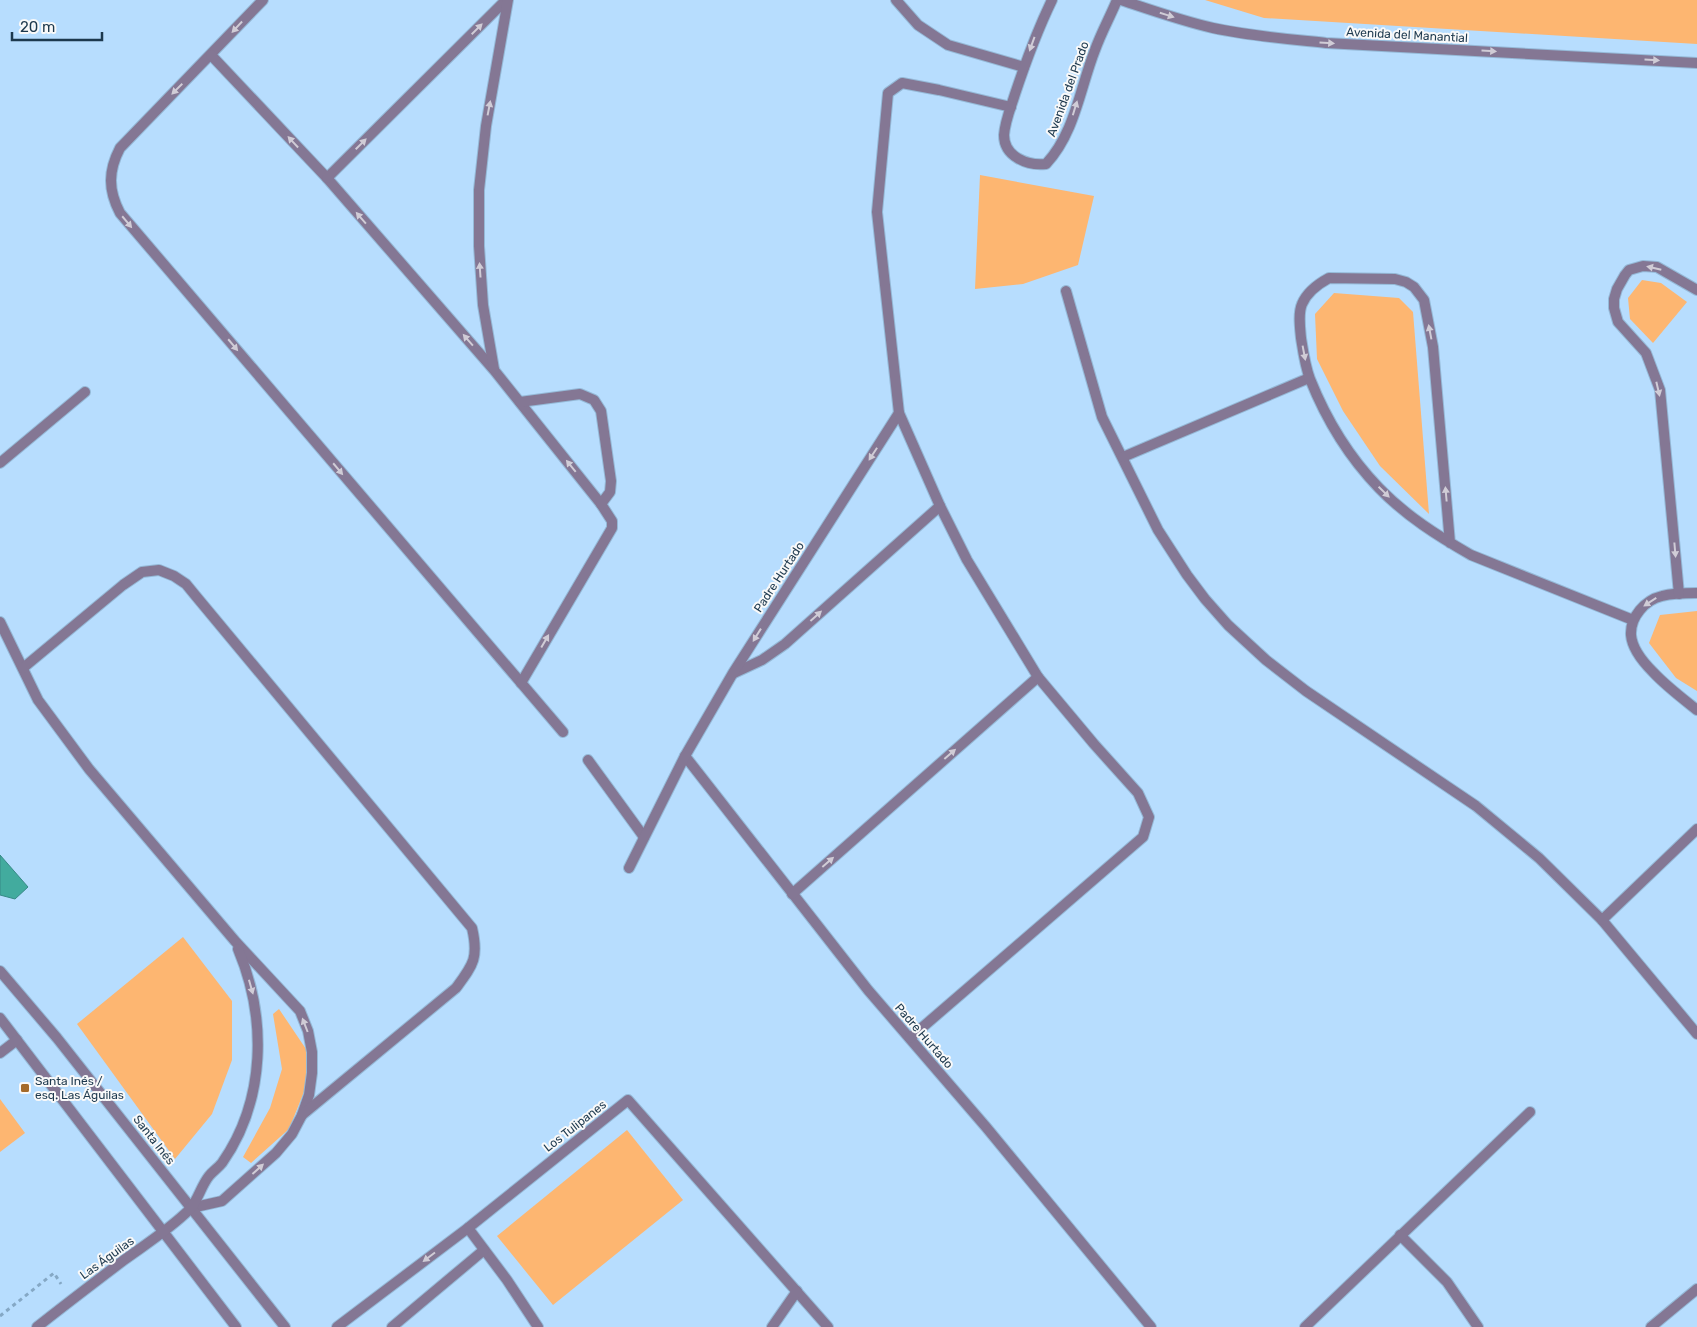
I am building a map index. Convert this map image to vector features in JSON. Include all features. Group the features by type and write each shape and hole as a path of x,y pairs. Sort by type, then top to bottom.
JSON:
{"street":[{"path":"263,0 120,148 110,174 110,188 114,201 120,213 563,732"},
{"path":"327,178 507,0"},
{"path":"494,370 483,305 479,246 479,190 486,126 507,0"},
{"path":"896,0 918,25 948,45 1024,67"},
{"name":"Avenida del Prado","path":"1052,0 1033,40 1010,107 1004,136 1006,145 1018,159 1036,165 1046,164 1057,153 1068,132 1095,50 1117,0"},
{"name":"Avenida del Manantial","path":"1121,0 1213,28 1266,37 1326,43 1697,63"},
{"path":"211,55 327,178 494,370 601,504 612,522 612,528 521,683"},
{"path":"910,1038 1143,837 1149,816 1138,793 1038,677 967,560 940,506 899,413 877,212 888,93 902,83 1010,107"},
{"path":"1679,594 1660,390 1646,353 1618,322 1614,308 1614,299 1619,284 1625,275 1633,268 1643,266 1657,267 1697,290"},
{"path":"1450,543 1433,347 1424,300 1414,287 1406,282 1395,279 1329,278 1315,287 1301,305 1300,330 1309,378 1332,426 1350,454 1379,487 1411,518 1450,543 1471,556 1633,620"},
{"path":"1066,290 1102,417 1158,530 1205,599 1228,625 1266,660 1306,691 1476,806 1539,858 1602,920 1697,1034"},
{"path":"1123,457 1309,378"},
{"path":"0,463 85,392"},
{"path":"520,402 580,394 594,400 601,411 612,481 610,492 601,504"},
{"name":"Padre Hurtado","path":"629,868 685,756 733,673 899,413"},
{"path":"733,673 762,660 785,644 940,506"},
{"path":"23,668 122,584 142,572 159,570 174,576 186,584 472,928 475,942 475,958 456,988 302,1115"},
{"path":"1697,593 1662,596 1652,600 1644,606 1633,620 1631,636 1639,655 1653,672 1697,710"},
{"path":"0,622 38,700 89,769 234,941 300,1011 308,1031 312,1052 309,1095 302,1115 292,1134 276,1153 222,1201 191,1208"},
{"path":"792,894 1038,677"},
{"name":"Padre Hurtado","path":"685,756 868,990 986,1127 1151,1327"},
{"path":"588,760 644,838"},
{"path":"1602,920 1697,828"},
{"path":"191,1208 209,1176 221,1164 235,1140 246,1114 254,1087 258,1058 257,1020 254,998 246,969 234,941"},
{"name":"Santa Inés","path":"0,971 57,1038 285,1327"},
{"path":"0,1018 236,1327"},
{"path":"0,1053 17,1040"},
{"name":"Los Tulipanes","path":"337,1327 468,1228 628,1100 796,1291"},
{"path":"1305,1327 1530,1112"},
{"name":"Las Águilas","path":"37,1327 82,1291 163,1232 191,1208"},
{"path":"468,1228 507,1280 538,1327"},
{"path":"1400,1235 1447,1282 1478,1327"},
{"path":"392,1327 484,1250"},
{"path":"1652,1327 1697,1290"},
{"path":"772,1327 796,1291 828,1327"}],"shaded area":[{"path":"1205,0 1697,0 1697,44 1264,18"},
{"path":"980,175 1094,196 1078,265 1023,284 975,289"},
{"path":"1642,280 1661,283 1687,302 1653,343 1630,319 1628,298"},
{"path":"1334,293 1399,298 1413,312 1429,514 1380,466 1343,411 1317,359 1315,314"},
{"path":"1697,611 1697,691 1676,678 1649,643 1660,615"},
{"path":"0,855 28,887 15,899 0,895"},
{"path":"183,937 232,1001 232,1060 212,1114 175,1159 77,1024"},
{"path":"279,1009 306,1049 306,1087 289,1129 251,1163 243,1157 270,1108 282,1069 273,1014"},
{"path":"0,1099 25,1133 0,1152"},
{"path":"627,1130 683,1200 553,1305 497,1236"}],"place":[{"name":"Santa Inés / esq. Las Águilas","path":"25,1088"}]}
